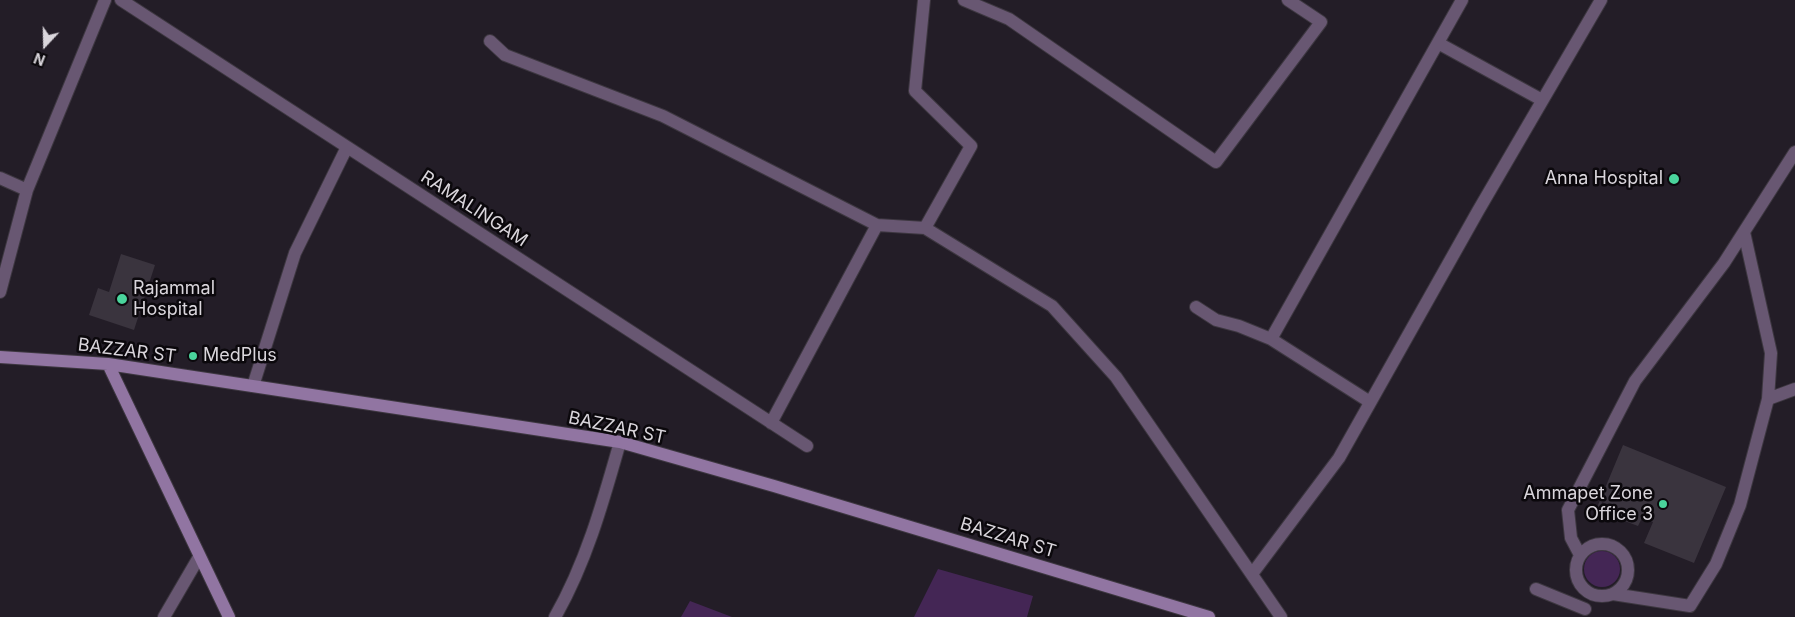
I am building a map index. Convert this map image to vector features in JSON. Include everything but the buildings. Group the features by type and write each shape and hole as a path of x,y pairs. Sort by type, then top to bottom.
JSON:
{"main road":[{"name":"BAZZAR ST","path":"0,358 108,364 620,442 1209,617"},
{"path":"108,364 199,557 230,617"}],"street":[{"path":"0,292 27,190 105,0"},
{"name":"RAMALINGAM","path":"121,0 807,446"},
{"path":"924,0 915,91 971,146 925,228"},
{"path":"964,0 1009,18 1216,162 1320,22 1288,0"},
{"path":"1271,339 1462,0"},
{"path":"1252,574 1339,458 1542,100 1601,0"},
{"path":"490,41 504,55 663,116 878,225 925,228 1052,306 1116,377 1281,617"},
{"path":"1438,43 1542,100"},
{"path":"253,386 295,253 347,147"},
{"path":"1580,555 1571,538 1568,510 1635,381 1724,264 1795,152"},
{"path":"0,178 27,190"},
{"path":"771,423 878,225"},
{"path":"1613,594 1690,606 1716,564 1740,505 1768,399 1771,354 1744,232"},
{"path":"1196,307 1216,320 1239,326 1271,339 1370,402"},
{"path":"1768,399 1795,389"},
{"path":"555,617 565,600 598,518 620,442"},
{"path":"1603,543 1619,550 1624,556 1628,574 1620,589 1613,594 1605,596 1592,594 1582,587 1575,571 1580,555 1586,548 1603,543"},
{"path":"164,617 199,557"},
{"path":"1536,589 1584,613 1592,594"}],"shaded area":[{"path":"1602,551 1609,552 1615,556 1619,562 1619,576 1615,582 1609,586 1602,587 1595,586 1589,582 1585,576 1584,569 1585,562 1589,556 1595,552"},
{"path":"938,569 1033,596 1027,617 914,617"},
{"path":"690,601 732,617 681,617"}],"place":[{"name":"Anna Hospital","path":"1674,179"},
{"name":"Rajammal Hospital","path":"122,299"},
{"name":"MedPlus","path":"193,356"},
{"name":"Ammapet Zone Office 3","path":"1663,504"}]}
